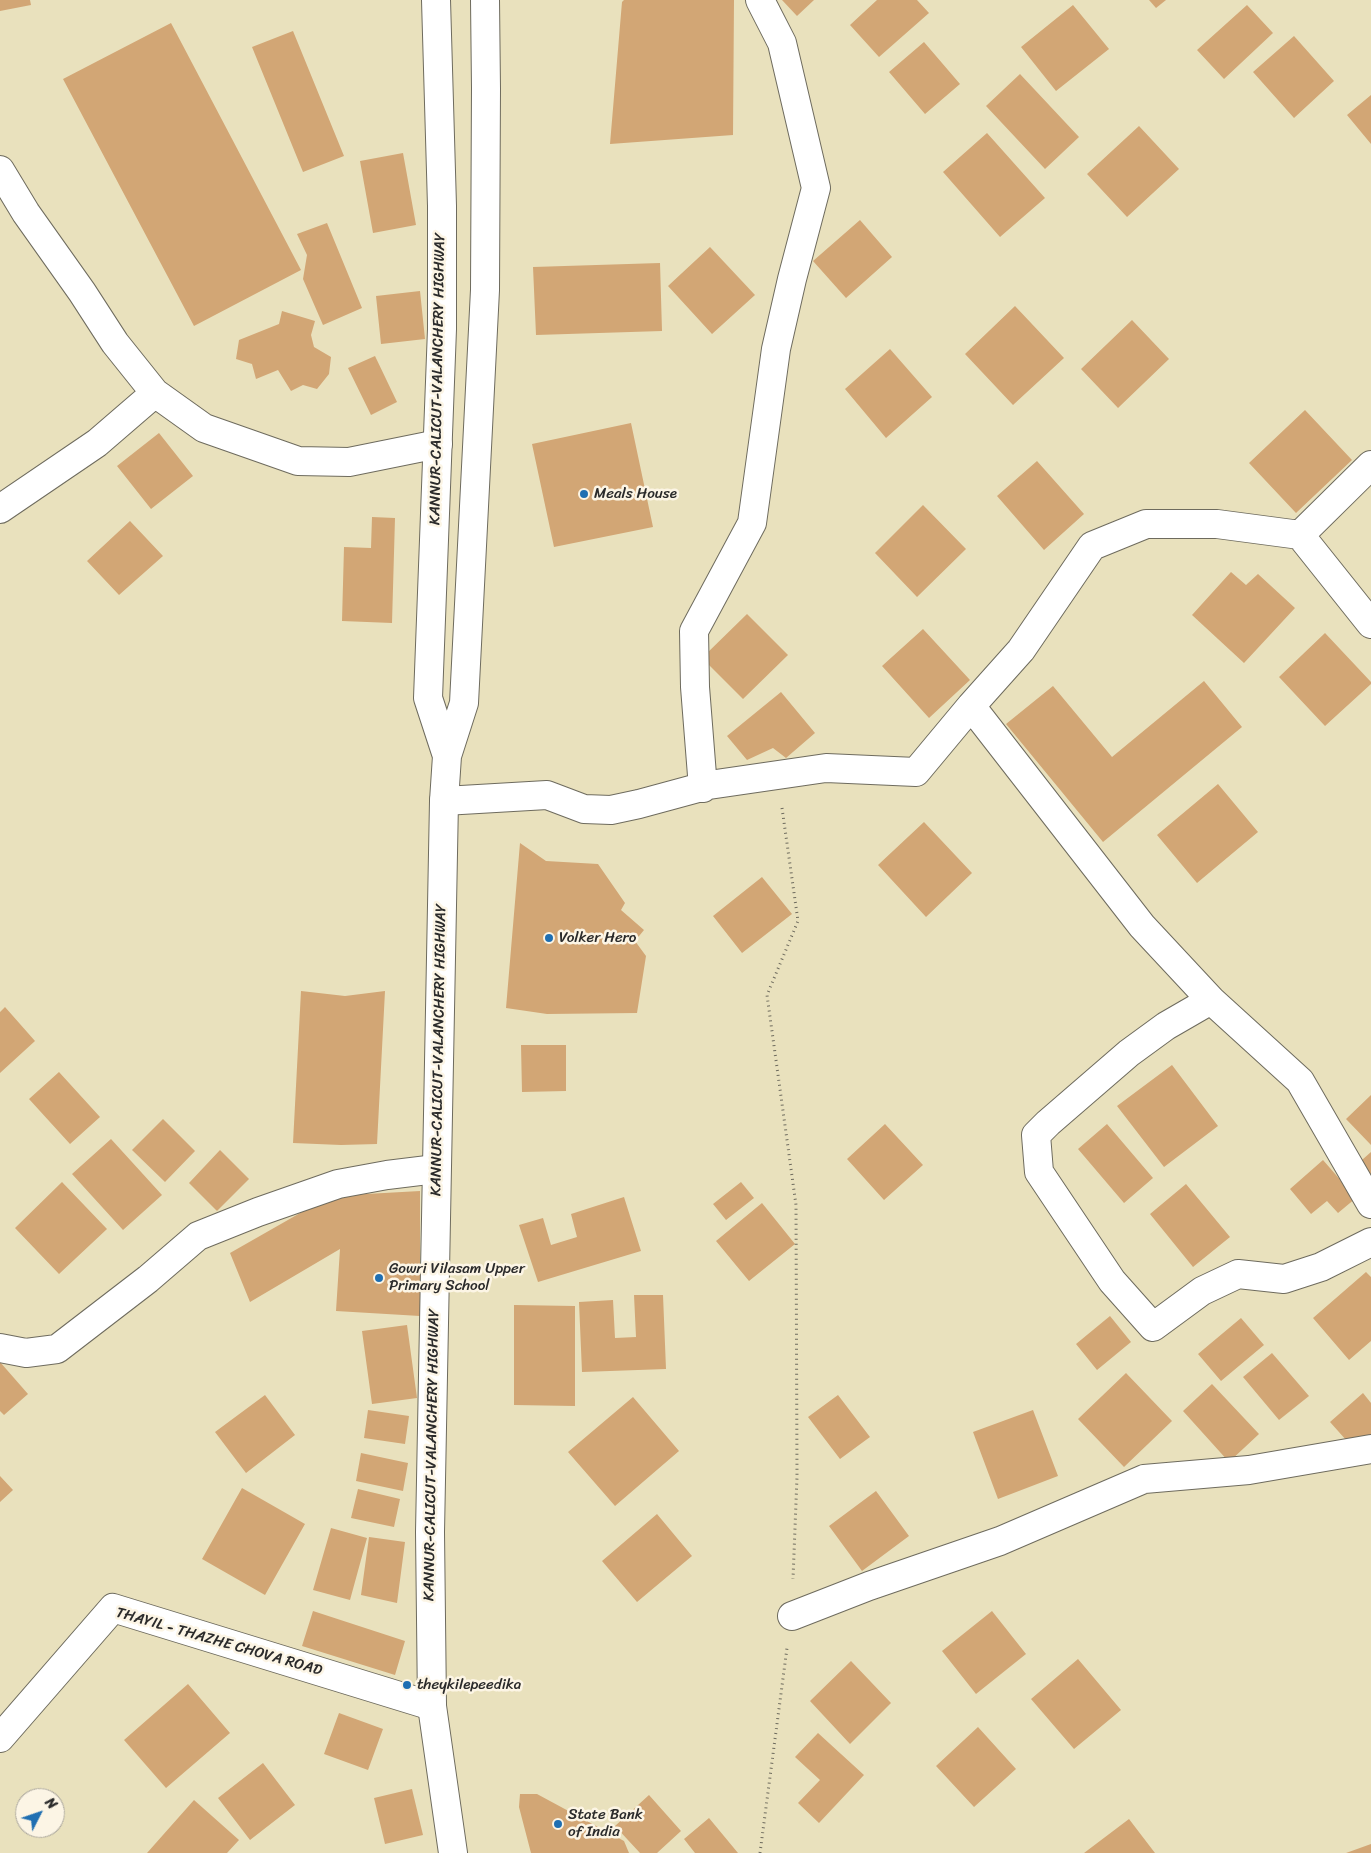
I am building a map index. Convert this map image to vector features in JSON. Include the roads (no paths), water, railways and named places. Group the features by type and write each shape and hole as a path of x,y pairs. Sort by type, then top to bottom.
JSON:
{"main road":[{"name":"KANNUR-CALICUT-VALANCHERY HIGHWAY","path":"436,0 442,244 442,329 428,698 447,756"},
{"name":"KANNUR-CALICUT-VALANCHERY HIGHWAY","path":"453,1853 432,1706 430,1532 436,1169 444,801 447,756 464,703 485,290 486,88 484,0"},
{"path":"703,788 695,687 694,631 752,523 776,349 816,188 782,43 760,0"},
{"path":"0,170 26,213 82,292 115,343 155,393 204,428 298,461 349,462 478,436"},
{"path":"0,509 97,443 155,393"},
{"path":"1300,535 1371,465"},
{"path":"444,801 547,795 584,809 611,810 709,785 826,768 916,772 1021,650 1092,546 1146,524 1217,524 1300,535 1371,624"},
{"path":"971,706 1142,926 1212,1000 1300,1081 1371,1204"},
{"path":"1212,1000 1166,1026 1128,1053 1048,1123 1036,1135 1039,1172 1112,1281 1153,1326 1202,1291 1238,1274 1284,1278 1321,1267 1371,1242"},
{"path":"0,1348 26,1352 57,1349 148,1279 198,1236 215,1229 338,1184 387,1174 436,1169"},
{"path":"792,1616 869,1586 1000,1540 1144,1479 1249,1470 1371,1449"},
{"name":"THAYIL - THAZHE CHOVA ROAD","path":"0,1738 112,1608 432,1706"}],"place":[{"name":"Meals House","path":"584,494"},
{"name":"Volker Hero","path":"549,938"},
{"name":"Gowri Vilasam Upper Primary School","path":"379,1278"},
{"name":"theykilepeedika","path":"407,1685"},
{"name":"State Bank of India","path":"558,1824"}]}
